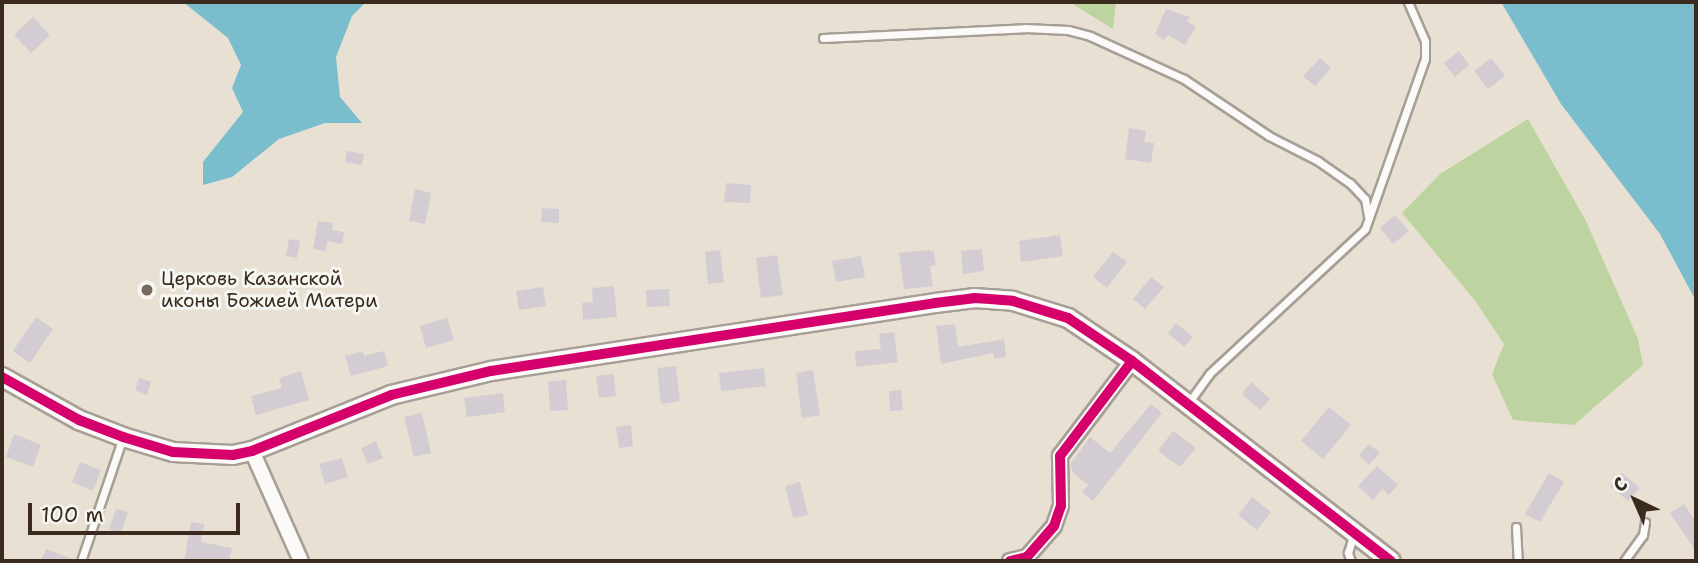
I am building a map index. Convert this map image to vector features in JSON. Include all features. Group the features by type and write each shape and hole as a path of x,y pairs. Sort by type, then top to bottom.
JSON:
{"street":[{"path":"2,377 79,420 123,437 173,452 233,455 253,451 391,395 491,370 974,298 1013,301 1068,318 1132,361 1391,561"},
{"path":"1010,561 1026,559 1054,526 1061,506 1060,456 1132,361"},
{"path":"253,451 301,561"}],"lane":[{"path":"1188,403 1246,338 1359,238 1425,59 1425,41 1408,2"},
{"path":"823,38 1025,28 1068,30 1090,36 1184,79 1269,136 1318,162 1350,183 1365,199 1368,216"},
{"path":"81,561 123,437"},
{"path":"1624,561 1643,535 1645,522"},
{"path":"1516,527 1518,561"},
{"path":"1351,561 1348,553 1354,532"}],"green space":[{"path":"1116,2 1113,29 1071,3"},
{"path":"1528,119 1586,221 1638,339 1643,365 1574,425 1513,420 1492,374 1504,344 1476,302 1402,213 1440,174"}],"water":[{"path":"183,2 366,2 352,16 336,57 340,97 362,123 325,123 279,139 232,177 203,185 203,162 243,112 232,88 241,65 228,38"},
{"path":"1501,2 1696,2 1696,301 1660,234 1561,104"}],"building":[{"path":"1166,9 1190,17 1187,21 1196,27 1185,45 1168,35 1164,40 1155,34"},
{"path":"33,17 50,35 31,53 14,35"},
{"path":"1459,51 1469,65 1455,77 1444,63"},
{"path":"1320,58 1331,68 1315,86 1303,76"},
{"path":"1491,58 1505,76 1488,89 1474,71"},
{"path":"1129,128 1146,131 1144,142 1154,143 1151,163 1125,159"},
{"path":"347,151 364,154 362,165 345,162"},
{"path":"726,183 751,185 750,203 724,202"},
{"path":"415,189 431,193 425,224 409,221"},
{"path":"542,208 559,209 559,223 541,222"},
{"path":"1395,215 1409,231 1393,244 1380,228"},
{"path":"318,221 333,223 332,230 344,232 342,244 327,241 326,251 313,249"},
{"path":"1060,235 1063,256 1021,262 1019,241"},
{"path":"289,239 300,241 297,258 286,256"},
{"path":"982,249 984,271 963,274 961,251"},
{"path":"720,250 724,282 708,284 705,252"},
{"path":"928,250 934,252 936,265 930,266 933,286 904,289 899,253"},
{"path":"1113,252 1127,262 1107,288 1093,277"},
{"path":"777,255 783,295 761,298 756,258"},
{"path":"861,256 865,277 836,282 832,261"},
{"path":"1151,277 1164,287 1145,309 1133,299"},
{"path":"614,286 617,317 583,320 582,303 593,302 592,288"},
{"path":"543,287 546,306 519,310 516,291"},
{"path":"669,289 670,306 647,307 646,290"},
{"path":"36,317 53,329 30,363 13,351"},
{"path":"447,318 454,340 426,348 420,326"},
{"path":"1176,323 1193,337 1184,347 1168,333"},
{"path":"955,324 958,347 1004,339 1006,357 994,359 993,353 941,364 936,326"},
{"path":"894,332 898,362 856,367 855,351 881,349 879,334"},
{"path":"363,351 364,356 384,351 388,366 351,376 345,356"},
{"path":"676,366 680,401 661,404 657,368"},
{"path":"764,368 766,386 721,391 719,373"},
{"path":"813,370 820,415 802,418 796,373"},
{"path":"301,371 309,400 256,415 251,396 282,388 279,378"},
{"path":"614,374 616,396 599,398 596,376"},
{"path":"139,378 151,382 147,395 135,390"},
{"path":"566,380 568,410 550,411 548,382"},
{"path":"1251,382 1270,399 1260,410 1242,394"},
{"path":"901,390 903,410 890,411 889,391"},
{"path":"503,393 505,412 467,417 464,398"},
{"path":"1151,404 1162,413 1093,501 1082,492 1088,485 1072,472 1071,463 1090,437 1110,453"},
{"path":"1329,407 1351,425 1323,459 1301,441"},
{"path":"422,413 431,453 414,457 404,417"},
{"path":"631,425 633,446 619,448 616,427"},
{"path":"1173,431 1196,448 1180,467 1158,451"},
{"path":"14,434 41,445 33,467 6,457"},
{"path":"376,441 383,458 368,464 361,448"},
{"path":"1369,444 1380,453 1369,465 1359,455"},
{"path":"342,458 348,477 325,484 319,464"},
{"path":"80,462 101,470 93,491 72,482"},
{"path":"1377,466 1398,485 1389,495 1382,489 1373,500 1358,486"},
{"path":"1549,473 1564,482 1540,522 1525,514"},
{"path":"1622,473 1640,488 1628,501 1610,486"},
{"path":"800,482 808,515 793,518 785,486"},
{"path":"1252,497 1271,512 1257,530 1238,515"},
{"path":"1684,504 1696,522 1696,552 1670,513"},
{"path":"116,509 128,512 121,533 109,529"},
{"path":"191,522 204,524 201,542 232,548 229,561 184,561"},
{"path":"46,549 75,560 75,561 41,561"}],"cycle path":[{"path":"2,377 79,420 123,437 173,452 233,455 252,451 391,395 491,371 935,303 974,298 1013,301 1068,318 1132,361 1391,561"},
{"path":"1010,561 1027,557 1054,526 1061,506 1060,456 1132,361"}],"place":[{"name":"Церковь Казанской иконы Божией Матери","path":"147,290"}]}
